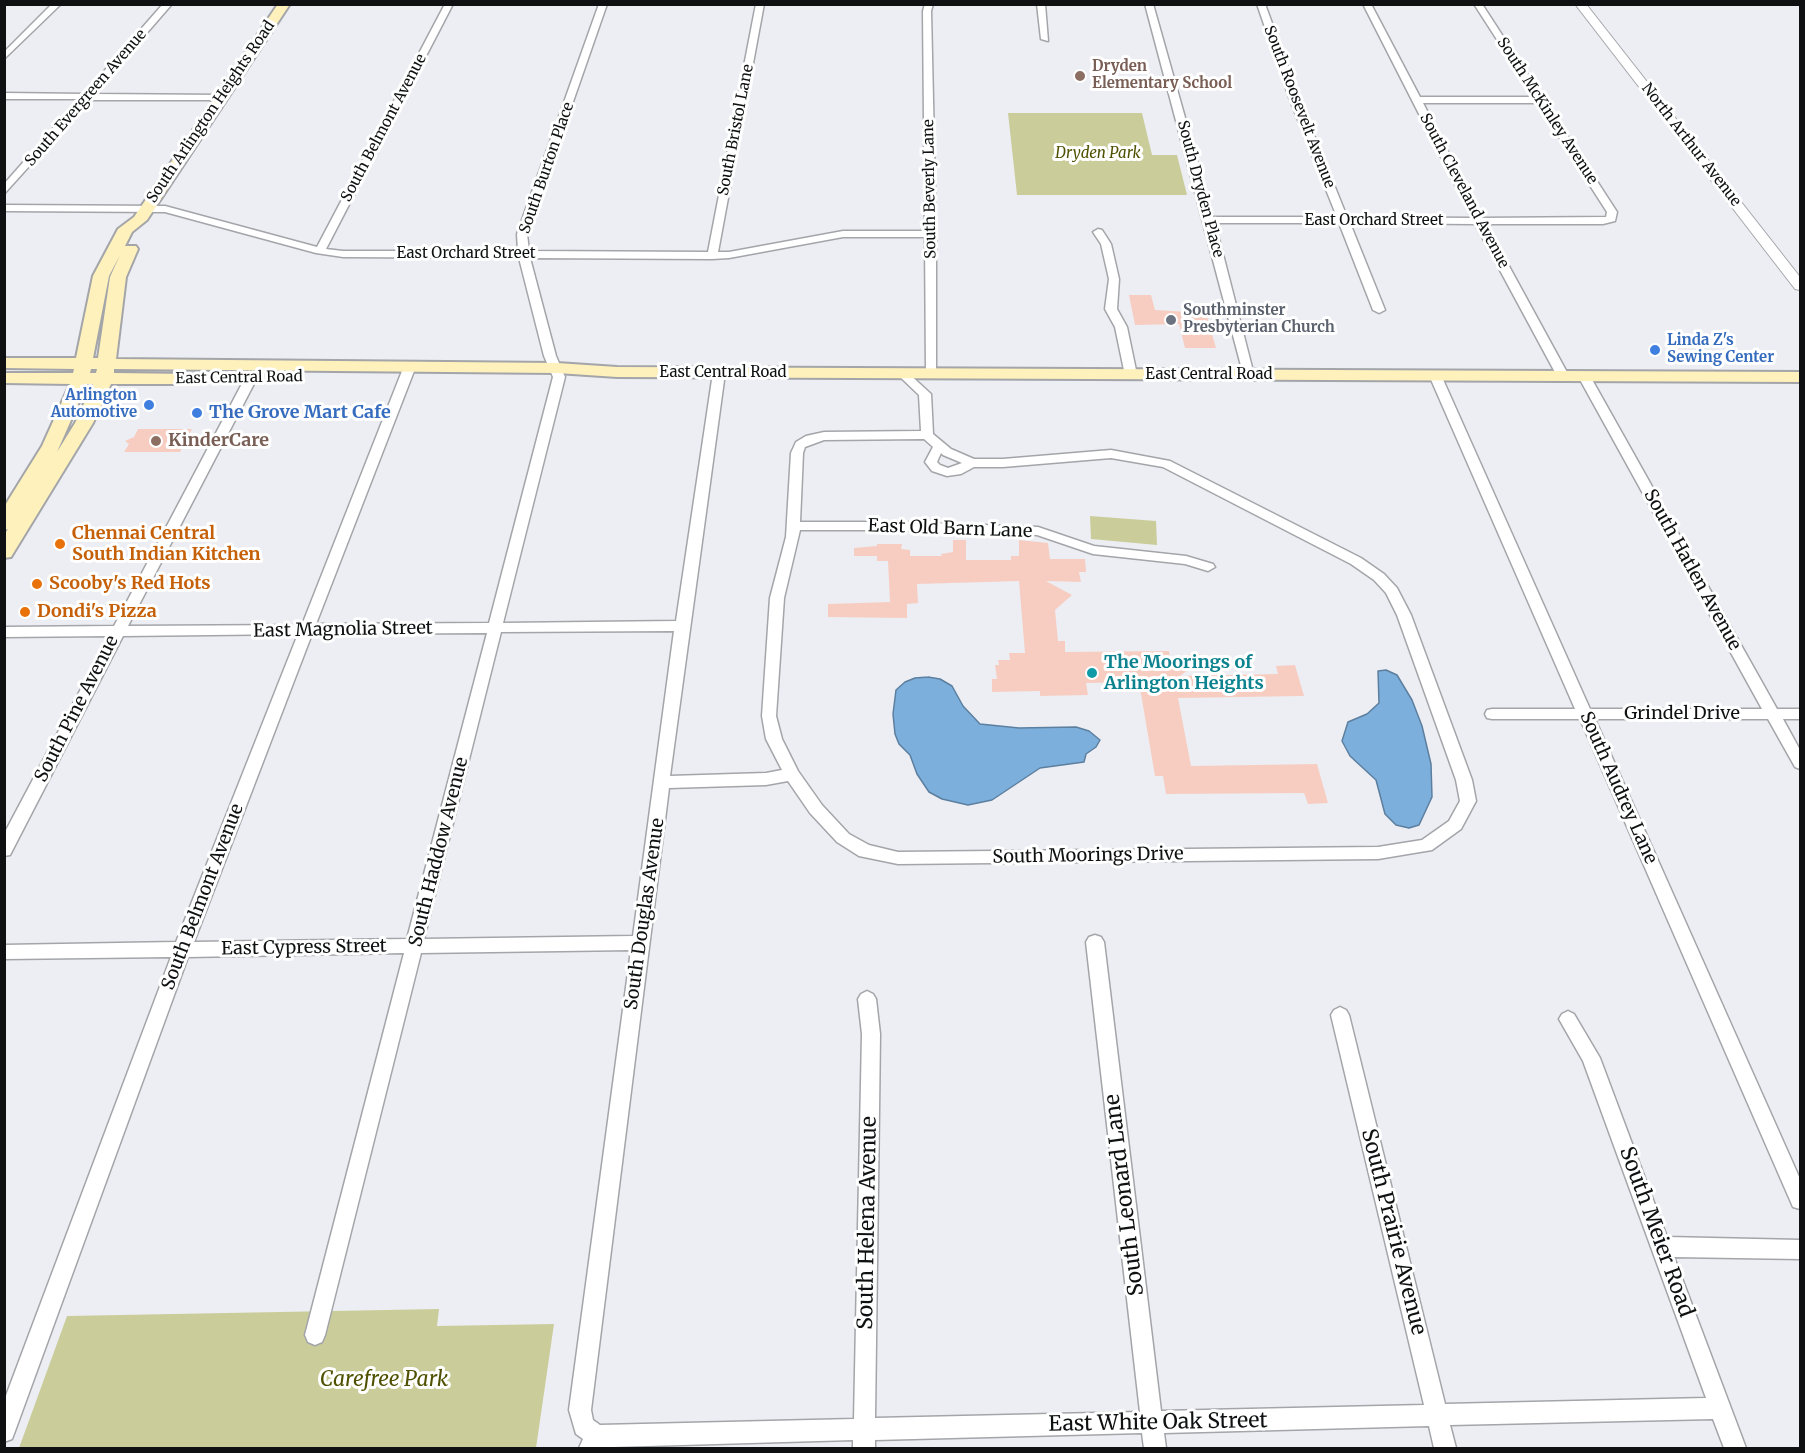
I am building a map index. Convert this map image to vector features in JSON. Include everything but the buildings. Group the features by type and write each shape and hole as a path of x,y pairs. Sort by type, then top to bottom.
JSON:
{"main road":[{"name":"South Arlington Heights Road","path":"4,524 51,446 82,372 101,276 126,229 142,215 284,4"},
{"name":"South Arlington Heights Road","path":"4,552 84,423 106,371 118,277 141,228 142,215"},
{"name":"East Central Road","path":"4,363 82,372"},
{"name":"East Central Road","path":"106,371 251,378 407,372"},
{"name":"East Central Road","path":"4,378 106,371 1800,377"}],"street":[{"path":"4,57 57,4"},
{"name":"South Evergreen Avenue","path":"4,192 168,4"},
{"name":"South Belmont Avenue","path":"320,251 449,4"},
{"name":"South Burton Place","path":"558,373 550,356 524,255 522,234 603,4"},
{"name":"South Bristol Lane","path":"712,256 760,4"},
{"name":"South Beverly Lane","path":"929,4 927,11 931,234 939,374"},
{"path":"1041,4 1045,39"},
{"name":"South Dryden Place","path":"1149,4 1209,220 1248,375"},
{"name":"South Roosevelt Avenue","path":"1260,4 1342,220 1379,310"},
{"name":"South Cleveland Avenue","path":"1367,4 1479,221 1563,376"},
{"name":"South McKinley Avenue","path":"1478,4 1612,212 1611,219"},
{"name":"North Arthur Avenue","path":"1580,4 1800,286"},
{"path":"4,96 221,98"},
{"path":"1417,99 1540,100"},
{"name":"East Orchard Street","path":"4,208 142,215 165,210 320,251 343,254 712,256 742,254 843,234 931,234"},
{"name":"East Orchard Street","path":"1209,220 1603,221 1611,219"},
{"path":"1098,232 1106,244 1114,279 1111,309 1121,327 1131,375"},
{"name":"South Belmont Avenue","path":"4,1431 182,950 407,372"},
{"name":"South Haddow Avenue","path":"315,1335 416,946 558,373"},
{"name":"South Douglas Avenue","path":"593,1442 584,1426 580,1410 682,626 719,373"},
{"path":"903,374 925,394"},
{"path":"939,374 925,394 927,435 940,447 972,463"},
{"name":"South Audrey Lane","path":"1435,375 1800,1200"},
{"name":"South Hatlen Avenue","path":"1584,376 1800,764"},
{"name":"South Pine Avenue","path":"4,850 251,378"},
{"name":"South Moorings Drive","path":"927,435 824,436 810,439 800,446 797,453 795,526 777,598 769,716 774,739 792,774 816,809 843,838 865,851 898,858 1378,853 1426,846 1455,825 1468,801 1464,780 1404,615 1392,591 1379,577 1356,561 1181,470 1131,456 1095,454 1003,463 972,463"},
{"path":"940,447 933,455 931,462 936,468 947,472 957,471 972,463"},
{"name":"East Old Barn Lane","path":"795,526 902,526 1038,531 1093,550 1186,560 1208,567"},
{"name":"East Magnolia Street","path":"4,632 682,626"},
{"name":"Grindel Drive","path":"1492,714 1800,714"},
{"path":"663,782 766,778 792,774"},
{"name":"South Leonard Lane","path":"1095,942 1155,1449"},
{"name":"East Cypress Street","path":"4,952 640,943"},
{"name":"South Helena Avenue","path":"864,1439 871,1034 867,999"},
{"name":"South Prairie Avenue","path":"1340,1015 1445,1449"},
{"name":"South Meier Road","path":"1568,1019 1591,1058 1736,1449"},
{"path":"1662,1247 1800,1249"},
{"name":"East White Oak Street","path":"593,1442 864,1439 1152,1423 1721,1408"}],"green space":[{"name":"Dryden Park","path":"1008,113 1142,113 1152,155 1177,155 1187,195 1017,195"},
{"path":"1090,516 1156,521 1157,545 1091,539"},
{"name":"Carefree Park","path":"439,1309 437,1326 554,1324 536,1448 19,1448 67,1316"}],"water":[{"path":"1386,670 1397,675 1412,700 1422,726 1431,764 1432,797 1419,825 1409,828 1396,825 1385,814 1376,780 1350,756 1342,741 1348,722 1367,714 1379,703 1378,671"},
{"path":"928,677 940,679 952,686 963,706 980,724 1019,728 1076,727 1089,731 1100,740 1096,747 1086,754 1084,762 1040,768 992,800 968,805 942,799 929,792 917,774 910,755 899,744 895,734 893,714 896,690 905,682"}],"place":[{"name":"Dryden Elementary School","path":"1080,76"},
{"name":"Southminster Presbyterian Church","path":"1171,320"},
{"name":"Linda Z's Sewing Center","path":"1655,350"},
{"name":"Arlington Automotive","path":"149,405"},
{"name":"The Grove Mart Cafe","path":"197,413"},
{"name":"KinderCare","path":"156,441"},
{"name":"Chennai Central South Indian Kitchen","path":"60,544"},
{"name":"Scooby's Red Hots","path":"37,584"},
{"name":"Dondi's Pizza","path":"25,612"},
{"name":"The Moorings of Arlington Heights","path":"1092,673"}]}
